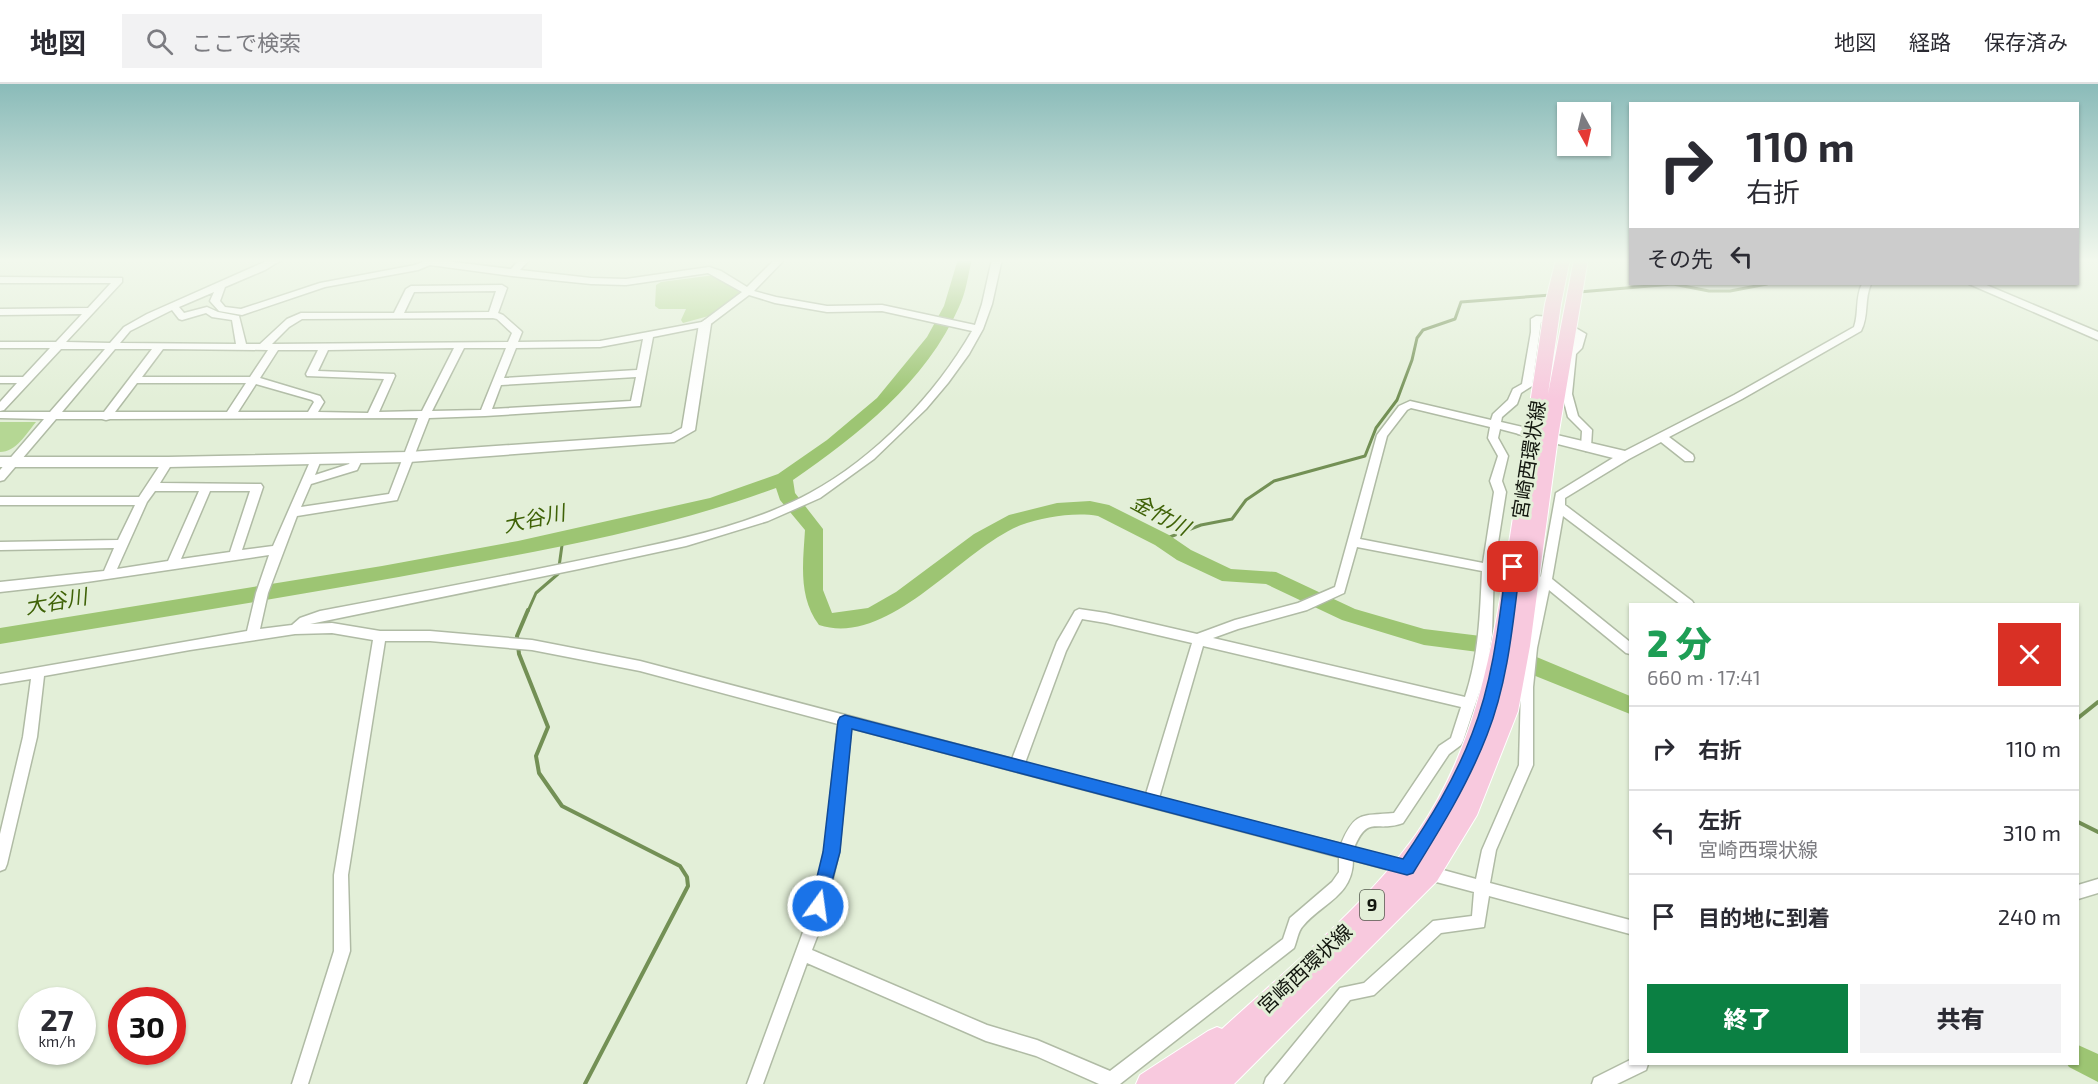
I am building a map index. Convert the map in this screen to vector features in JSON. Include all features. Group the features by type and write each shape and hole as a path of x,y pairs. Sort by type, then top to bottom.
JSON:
{"main road":[{"name":"宮崎西環状線","path":"1215,1084 1261,1025 1418,870 1466,815 1501,731 1504,680 1553,306"},
{"name":"宮崎西環状線","path":"1535,434 1569,327 1573,306"},
{"name":"宮崎西環状線","path":"1182,1084 1261,1025"},
{"path":"1149,1084 1167,1071 1261,1025"},
{"path":"1236,1084 1261,1025"}],"street":[{"path":"0,408 95,306"},
{"path":"0,477 7,462 53,416 112,345 133,325 177,306"},
{"path":"219,306 222,309 242,312 261,306"},
{"path":"397,316 402,306"},
{"path":"493,315 496,306"},
{"path":"0,345 512,346 600,344 705,324 730,306"},
{"path":"802,306 813,308 882,308 975,329"},
{"path":"295,629 304,621 320,616 514,579 702,538 746,525 790,508 810,498 866,461 933,395 975,329 985,306"},
{"path":"1510,641 1488,568 1500,492 1496,481 1503,456 1494,438 1497,416 1513,402 1517,391 1527,386 1536,319 1551,306"},
{"path":"1272,1084 1346,993 1368,990 1438,926 1479,922 1482,886 1489,850 1526,765 1504,680 1510,641 1544,579 1556,536 1560,496 1625,456 1858,329 1863,317 1863,306"},
{"path":"2026,306 2098,336"},
{"path":"174,307 182,317 207,310 215,315 236,318 241,346"},
{"path":"0,312 90,311"},
{"path":"263,346 283,330 292,319 301,316 493,315 500,317 518,332 485,413"},
{"path":"7,462 358,459 674,438 688,430 705,324"},
{"path":"1569,327 1581,334 1577,348 1571,352 1567,394 1572,401 1572,413 1577,422 1587,430 1586,447"},
{"path":"0,416 372,416 485,413 636,404 648,336"},
{"path":"106,417 160,346"},
{"path":"230,416 275,346"},
{"path":"325,346 311,374 390,376 372,416"},
{"path":"294,512 393,497 425,414 460,346"},
{"path":"496,382 641,373"},
{"path":"0,380 26,380"},
{"path":"136,380 254,380 316,398 319,402 311,416"},
{"path":"1151,802 1199,639 1231,625 1298,608 1340,590 1382,435 1403,408 1410,404 1625,456"},
{"path":"1662,437 1689,458"},
{"path":"306,482 353,467 358,459"},
{"path":"253,635 254,616 276,555 316,460"},
{"path":"108,575 142,501 168,462"},
{"path":"151,487 257,487 235,555"},
{"path":"174,564 206,487"},
{"path":"0,501 142,501"},
{"path":"1558,506 1687,603"},
{"path":"1353,542 1488,568"},
{"path":"0,546 122,544"},
{"path":"0,587 108,575 235,555 276,555"},
{"path":"1544,579 1629,648"},
{"path":"1017,766 1051,668 1072,623 1079,614 1199,639 1469,703"},
{"path":"0,679 295,629 332,628 380,636 430,636 532,645 640,666 1151,802 1346,850 1629,927"},
{"path":"300,1084 342,951 341,875 380,636"},
{"path":"0,864 30,737 38,674"},
{"path":"804,954 986,1033 1037,1048 1109,1082 1289,943 1295,923 1337,886 1346,873 1346,850 1355,828 1363,822 1398,819 1444,750 1456,741 1469,703 1504,680"},
{"path":"755,1084 814,924 832,852 845,721"},
{"path":"2079,892 2098,886"},
{"path":"1600,1084 1638,1065"}],"green space":[{"path":"655,306 726,306 716,314 683,323 681,320 686,309 659,309"},
{"path":"0,422 36,422 16,446 0,452"}],"waterway":[{"name":"大谷川","path":"784,478 833,444 883,402 934,339 952,306"},
{"path":"1162,540 1201,525 1232,519 1246,500 1274,481 1365,456 1376,428 1397,400 1412,360 1417,338 1423,330 1455,319 1460,306"},
{"name":"大谷川","path":"0,636 382,573 518,548 713,504 784,478"},
{"name":"金竹川","path":"784,478 786,495 814,529 812,577 816,602 826,620 838,621 872,615 903,597 981,539 1016,520 1057,510 1090,508 1102,510 1162,540 1184,555 1229,576 1269,577 1349,615 1424,637 1489,645 1535,667 1629,705"},
{"path":"528,611 536,593 558,574 563,538"},
{"path":"528,610 517,636 519,654 548,727 536,756 539,773 562,806 680,866 687,877 688,886 585,1084"},
{"path":"2079,717 2098,702"},
{"path":"2079,822 2098,832"},
{"name":"金竹川","path":"2079,1059 2098,1069"}],"route":[{"path":"818,906 832,852 845,721 1407,867 1430,835 1447,805 1480,733 1496,679 1505,636 1513,567"}]}
